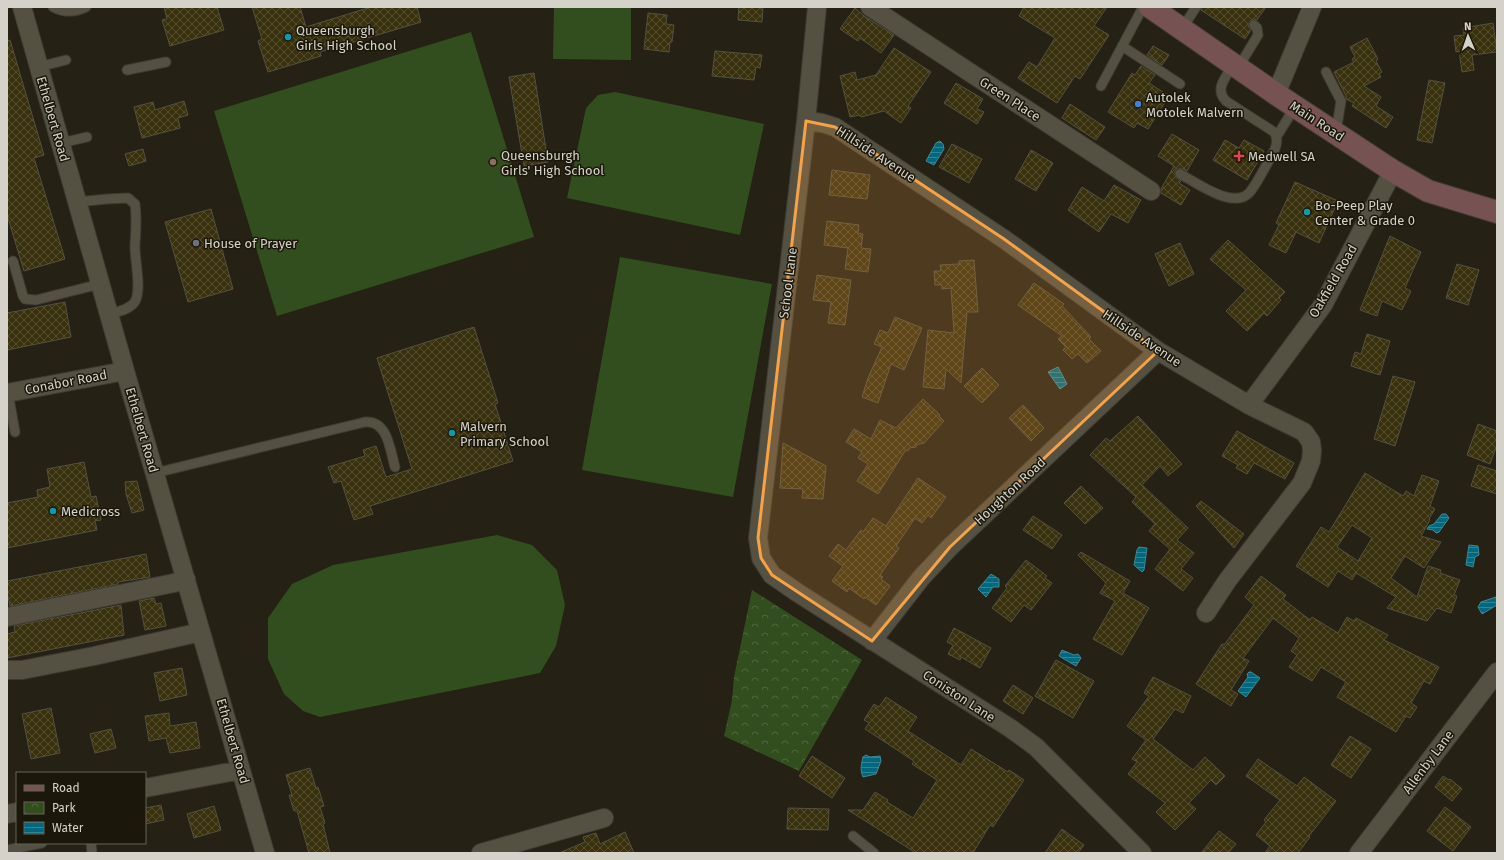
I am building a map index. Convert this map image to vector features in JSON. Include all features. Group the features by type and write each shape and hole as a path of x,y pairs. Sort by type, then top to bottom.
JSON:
{"main road":[{"name":"Main Road","path":"1150,7 1276,94 1393,171 1428,191 1497,212"}],"street":[{"name":"Ethelbert Road","path":"22,7 100,284 265,853"},
{"name":"School Lane","path":"761,558 758,538 806,121 817,7"},
{"name":"Green Place","path":"870,7 1151,191"},
{"path":"1276,94 1312,7"},
{"name":"Hillside Avenue","path":"806,121 822,123 835,127 1004,239 1158,351 1249,405 1304,432 1311,442 1311,461 1302,483 1227,582 1206,613"},
{"name":"Oakfield Road","path":"1249,405 1323,306 1393,171"},
{"name":"Houghton Road","path":"872,641 921,578 950,547 1158,351"},
{"name":"Conabor Road","path":"8,393 125,371"},
{"name":"Coniston Lane","path":"761,558 772,575 872,641 1010,728 1036,747 1139,852"},
{"path":"7,617 174,583 186,579"},
{"path":"7,670 22,670 94,656 201,632"},
{"name":"Allenby Lane","path":"1359,853 1497,672"},
{"path":"146,788 241,770"},
{"path":"481,853 604,818"}],"lane":[{"path":"54,7 68,12 80,10 86,7"},
{"path":"1102,86 1143,7"},
{"path":"1182,29 1196,7"},
{"path":"1180,174 1222,196 1231,199 1242,197 1249,193 1275,149 1277,142 1274,132 1226,101 1222,97 1220,89 1222,84 1258,35 1257,28 1254,25"},
{"path":"1122,46 1180,84"},
{"path":"38,67 66,60"},
{"path":"127,70 166,62"},
{"path":"1326,72 1340,101 1336,134"},
{"path":"1276,136 1295,106"},
{"path":"61,143 88,137"},
{"path":"77,202 107,198 128,198 135,204 137,219 135,245 137,294 134,302 128,307 109,314"},
{"path":"13,261 25,299 36,300 100,284"},
{"path":"8,393 15,432"},
{"path":"155,473 372,421 384,431 395,467"},
{"path":"853,836 874,853"},
{"path":"7,850 37,844"}],"highlighted area":[{"path":"806,121 835,127 1004,239 1158,351 950,547 872,641 772,575 761,558 758,538"}],"green space":[{"path":"554,7 631,7 631,60 553,59"},
{"path":"471,32 534,237 277,316 214,111"},
{"path":"615,92 764,124 740,235 567,198 586,108 598,95"},
{"path":"620,257 772,284 733,497 582,470"},
{"path":"497,535 532,545 557,570 565,605 556,646 540,673 320,717 303,711 284,694 268,659 268,618 292,584 333,565"},
{"path":"752,590 862,660 799,771 724,736 732,700 734,677"}],"water":[{"path":"940,141 943,144 944,149 934,165 926,161 936,143"},
{"path":"1058,367 1067,384 1060,389 1048,372"},
{"path":"1442,514 1446,514 1449,518 1439,532 1436,533 1433,530 1427,529 1429,526 1434,524"},
{"path":"1469,545 1478,546 1479,555 1475,557 1473,567 1466,565"},
{"path":"1139,547 1147,548 1144,570 1142,572 1134,565"},
{"path":"991,574 999,579 999,587 993,587 986,597 978,589"},
{"path":"1496,597 1497,605 1482,614 1478,607 1481,602"},
{"path":"1062,650 1074,655 1078,654 1081,658 1076,666 1059,656"},
{"path":"1249,672 1260,678 1246,697 1238,691 1248,677 1247,674"},
{"path":"866,755 870,757 880,756 881,761 876,774 863,777 861,765 863,757"}],"building":[{"path":"164,7 217,7 224,30 170,46 162,20 167,19"},
{"name":"Queensburgh Girls High School","path":"252,7 300,7 306,27 371,7 417,7 421,22 320,52 321,56 268,72 258,41 262,39"},
{"path":"739,7 763,7 762,22 738,20"},
{"path":"1024,7 1107,7 1094,26 1109,35 1080,79 1075,76 1057,103 1018,78 1029,62 1037,67 1055,38 1019,16"},
{"path":"1202,7 1266,7 1257,20 1253,19 1250,21 1248,26 1251,30 1245,39 1201,10"},
{"path":"855,8 864,16 894,35 881,53 860,38 858,41 840,29"},
{"path":"648,13 667,15 666,24 674,25 669,52 644,49"},
{"path":"1493,23 1497,52 1472,55 1474,70 1462,72 1459,51 1456,52 1454,36 1464,35 1463,28"},
{"path":"1367,38 1378,59 1376,61 1382,72 1379,74 1381,77 1364,86 1381,97 1376,106 1393,117 1386,128 1352,106 1354,103 1346,99 1346,96 1334,72 1354,62 1352,59 1355,57 1350,47"},
{"path":"10,40 44,155 34,158 65,259 24,271 7,215 7,41"},
{"path":"1153,46 1169,55 1162,65 1147,55"},
{"path":"894,48 931,72 908,106 911,108 901,123 884,111 861,117 860,115 850,117 840,76 855,72 857,80 876,75"},
{"path":"715,51 762,55 760,68 756,67 754,80 712,76"},
{"name":"Autolek Motolek Malvern","path":"1141,66 1155,75 1149,83 1169,96 1148,129 1137,123 1134,128 1108,112 1132,73 1135,75"},
{"path":"534,73 548,162 524,166 509,77"},
{"path":"1429,80 1445,83 1432,143 1417,140"},
{"path":"956,83 983,99 977,109 984,112 977,124 944,103"},
{"path":"184,101 188,115 178,118 180,128 142,138 134,107 153,102 155,110"},
{"path":"1070,104 1105,127 1096,140 1062,118"},
{"path":"1172,134 1199,150 1187,171 1180,168 1175,171 1175,177 1181,181 1179,183 1190,190 1181,205 1161,193 1161,189 1174,166 1158,156"},
{"name":"Medwell SA","path":"1225,140 1239,148 1244,140 1264,151 1247,180 1213,160"},
{"path":"952,144 982,159 969,183 939,167"},
{"path":"143,149 146,161 129,166 125,154"},
{"path":"1031,150 1053,163 1036,191 1015,179"},
{"path":"832,170 870,175 867,199 829,195"},
{"name":"Bo-Peep Play Center & Grade 0","path":"1295,182 1338,201 1319,243 1296,232 1286,253 1269,245 1279,225 1276,223"},
{"path":"1114,185 1141,200 1128,223 1111,214 1099,232 1068,210 1082,187 1104,201"},
{"name":"House of Prayer","path":"211,209 233,289 188,302 165,222"},
{"path":"827,221 859,225 858,233 863,234 861,248 871,249 868,272 845,269 848,248 824,245"},
{"path":"1390,236 1421,252 1405,288 1411,291 1402,310 1382,301 1377,316 1360,310"},
{"path":"1228,240 1285,292 1279,298 1281,300 1267,316 1264,313 1247,331 1226,311 1246,290 1210,259"},
{"path":"1180,243 1194,274 1169,286 1155,254"},
{"path":"974,260 978,312 967,312 961,383 946,369 944,389 923,387 928,330 954,333 951,288 942,289 942,285 935,285 934,271 941,271 940,265 959,264 959,261"},
{"path":"1457,264 1479,270 1468,305 1446,298"},
{"path":"817,275 851,280 845,325 828,323 831,302 813,300"},
{"path":"1034,283 1064,304 1062,306 1091,337 1089,339 1101,351 1087,363 1078,354 1072,359 1063,350 1066,347 1058,339 1062,336 1018,305"},
{"path":"65,302 71,337 7,350 7,313"},
{"path":"895,317 922,328 904,370 891,364 878,403 862,397 868,378 882,347 874,344 880,330 888,333"},
{"name":"Malvern Primary School","path":"474,327 498,403 495,404 513,461 370,506 373,514 354,520 341,481 334,483 328,467 365,456 363,450 376,446 386,477 412,469 377,358"},
{"path":"1367,334 1390,341 1380,375 1351,366 1355,352 1361,354"},
{"path":"982,368 999,385 982,403 964,386"},
{"path":"1393,376 1415,382 1395,446 1374,439"},
{"path":"923,399 940,415 939,416 944,421 924,443 916,445 916,447 909,448 909,450 905,451 878,494 857,481 868,464 858,458 862,452 846,442 854,429 871,439 880,420 896,428"},
{"path":"1023,405 1044,428 1031,441 1009,418"},
{"path":"1138,416 1182,464 1168,476 1160,466 1142,485 1188,528 1177,540 1194,553 1181,569 1193,578 1183,591 1155,569 1170,549 1149,531 1155,524 1132,502 1136,497 1090,455 1106,438 1110,441"},
{"path":"1478,424 1497,431 1497,445 1490,464 1467,455"},
{"path":"1237,431 1294,463 1285,479 1254,463 1247,474 1236,468 1238,465 1222,456"},
{"path":"783,443 826,466 823,499 802,498 803,489 780,488"},
{"name":"Medicross","path":"84,462 91,497 96,496 101,520 95,521 97,530 7,548 7,503 38,497 37,490 50,487 47,469"},
{"path":"1478,465 1497,471 1497,494 1471,486"},
{"path":"1365,473 1403,496 1406,491 1414,496 1422,475 1439,481 1430,506 1435,509 1421,536 1441,542 1424,568 1405,556 1391,578 1417,597 1428,566 1441,570 1440,573 1460,580 1454,595 1457,596 1451,613 1437,608 1427,621 1387,608 1396,597 1356,573 1352,580 1338,571 1328,587 1296,566 1321,527 1329,532","holes":["1352,525 1372,538 1358,561 1337,547"]},
{"path":"918,478 946,497 931,518 928,515 922,523 915,518 896,546 899,548 880,575 883,577 881,579 890,586 876,605 865,597 864,599 849,588 847,592 832,581 843,566 829,556 838,544 846,550 861,530 863,532 873,518 886,526"},
{"path":"137,481 144,510 132,513 126,494 125,482"},
{"path":"1081,486 1103,508 1085,524 1064,503"},
{"path":"1201,501 1244,534 1234,548 1196,506"},
{"path":"1033,516 1062,535 1052,549 1023,530"},
{"path":"1081,552 1130,581 1123,593 1149,608 1122,655 1093,639 1115,601 1100,593 1106,583 1078,555"},
{"path":"146,554 150,577 118,582 118,584 10,606 7,581"},
{"path":"1026,560 1047,576 1045,578 1052,583 1031,610 1024,605 1011,622 992,608 1007,588 1005,586"},
{"path":"1261,576 1286,595 1283,599 1310,620 1312,617 1338,633 1347,617 1354,621 1356,618 1388,635 1384,640 1439,667 1430,684 1424,681 1411,703 1417,707 1410,718 1406,716 1396,732 1337,697 1346,682 1321,667 1312,681 1289,667 1297,655 1291,651 1299,638 1273,618 1243,658 1249,661 1231,690 1238,694 1231,706 1196,684 1222,644 1224,645 1254,605 1245,597"},
{"path":"154,598 156,604 161,603 166,626 145,630 139,601"},
{"path":"121,605 124,635 7,658 7,634 15,632 14,626"},
{"path":"954,628 991,648 980,668 961,657 960,660 948,654 953,645 947,642"},
{"path":"1056,660 1094,681 1073,718 1035,696"},
{"path":"182,668 187,695 160,701 154,673"},
{"path":"1153,677 1191,696 1183,713 1175,709 1153,739 1193,770 1205,757 1225,776 1216,785 1211,780 1189,803 1196,809 1175,830 1156,812 1165,803 1128,774 1137,762 1132,759 1146,740 1127,726 1149,696 1144,693"},
{"path":"1013,685 1033,698 1023,714 1003,701"},
{"path":"886,697 917,717 908,731 961,765 971,749 1024,780 993,827 990,825 973,853 916,853 848,810 863,810 875,792 888,800 887,802 913,818 937,780 912,764 914,761 865,729 869,723 864,720 874,704 879,707"},
{"path":"51,708 60,753 31,759 22,714"},
{"path":"169,713 170,726 196,722 200,748 170,753 166,738 149,741 145,716"},
{"path":"111,729 116,748 95,753 90,734"},
{"path":"1350,736 1371,749 1351,778 1331,765"},
{"path":"812,756 845,778 832,798 799,776"},
{"path":"1258,759 1297,786 1304,777 1336,801 1298,853 1265,853 1270,846 1256,835 1266,822 1264,820 1280,800 1246,776"},
{"path":"310,768 316,788 318,787 324,806 320,807 325,823 323,824 330,853 309,853 297,811 294,811 289,795 292,795 286,775"},
{"path":"1443,776 1449,780 1450,779 1462,789 1452,801 1435,787"},
{"path":"161,805 164,820 146,824 146,808"},
{"path":"214,806 221,830 194,838 187,814"},
{"path":"1445,807 1471,827 1453,851 1427,831"},
{"path":"788,808 829,809 828,830 787,829"},
{"path":"1062,829 1084,845 1078,853 1045,853"},
{"path":"1219,831 1236,844 1228,853 1201,853"},
{"path":"625,832 634,853 559,853 585,842 583,837 596,833 600,844"}],"place":[{"name":"Queensburgh Girls High School","path":"288,37"},
{"name":"Autolek Motolek Malvern","path":"1138,104"},
{"name":"Medwell SA","path":"1239,156"},
{"name":"Queensburgh Girls' High School","path":"493,162"},
{"name":"Bo-Peep Play Center & Grade 0","path":"1307,212"},
{"name":"House of Prayer","path":"196,243"},
{"name":"Malvern Primary School","path":"452,433"},
{"name":"Medicross","path":"53,511"}]}
